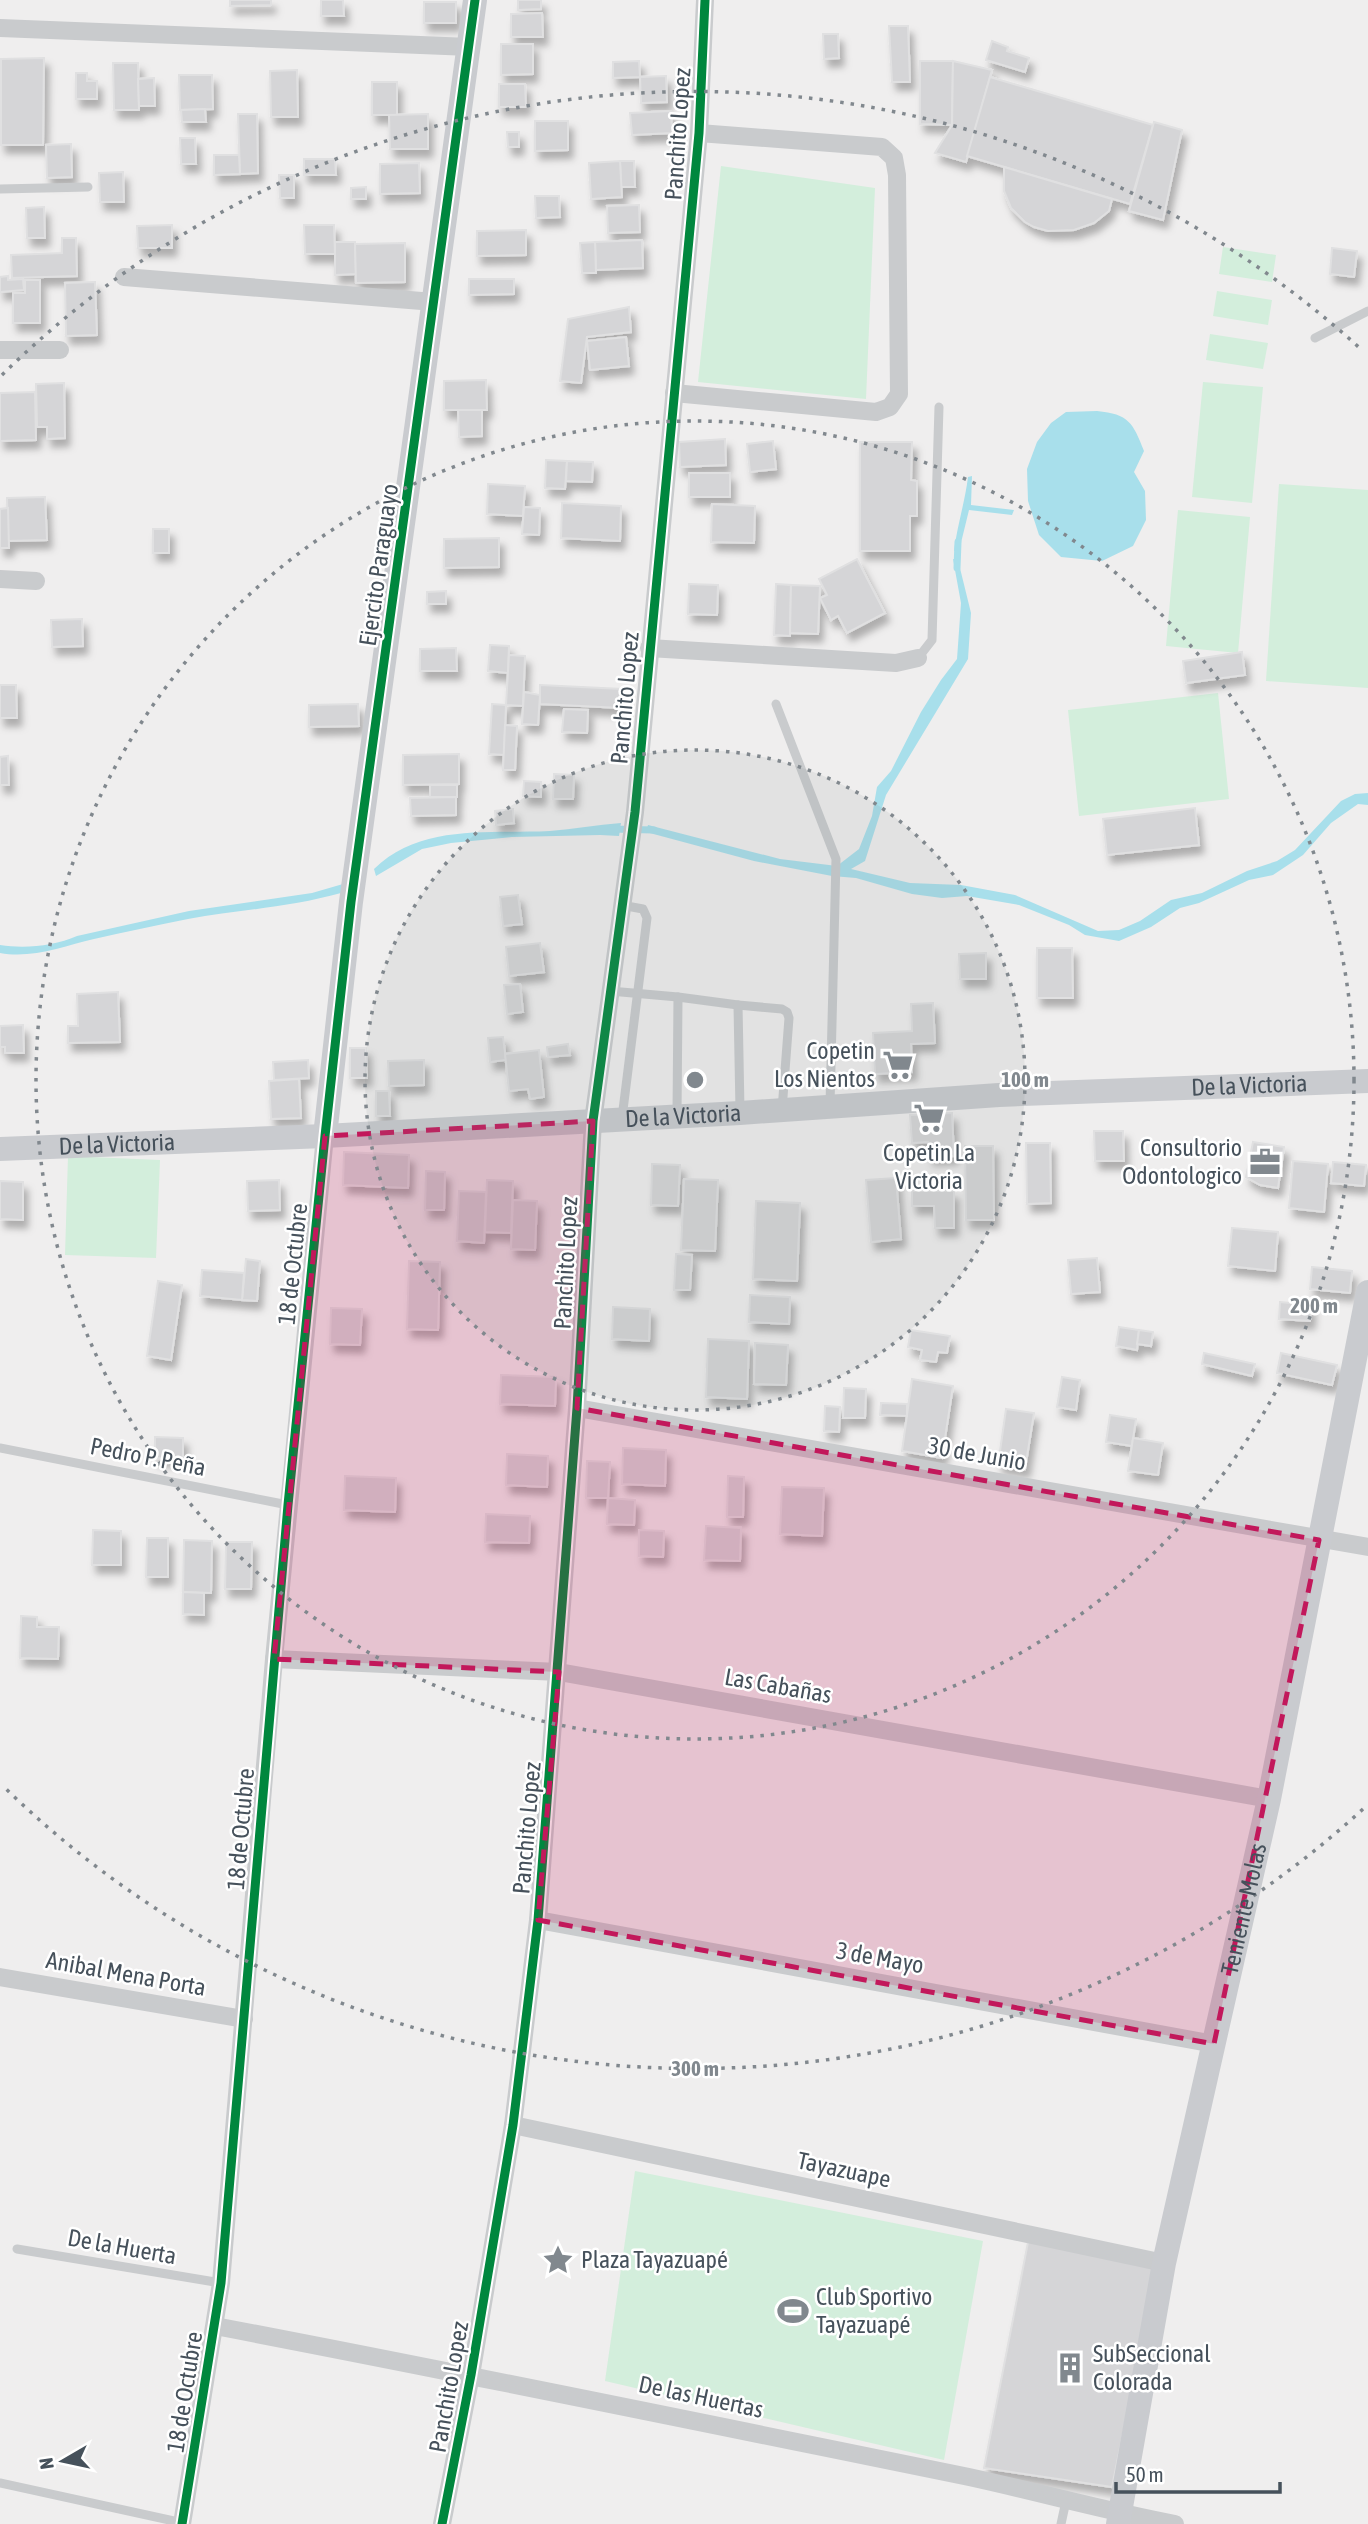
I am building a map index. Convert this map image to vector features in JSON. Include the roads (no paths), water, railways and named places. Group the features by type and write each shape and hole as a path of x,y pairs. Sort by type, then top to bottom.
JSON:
{"street":[{"name":"Ejercito Paraguayo","path":"325,1136 351,902 475,0"},
{"name":"Panchito Lopez","path":"442,2524 471,2375 513,2125 538,1920 559,1672 593,1121 635,812 699,133 705,0"},
{"path":"0,28 470,47"},
{"path":"674,393 876,412 890,407 899,394 897,175 894,158 882,147 699,133"},
{"path":"124,278 435,302"},
{"path":"0,350 60,350"},
{"path":"0,579 36,581"},
{"path":"649,648 896,663 918,658"},
{"name":"De la Victoria","path":"0,1149 325,1136 622,1120 999,1095 1368,1081"},
{"name":"18 de Octubre","path":"183,2523 220,2283 288,1505 325,1136"},
{"name":"Teniente Molas","path":"1119,2519 1164,2263 1269,1799 1368,1292"},
{"name":"30 de Junio","path":"577,1408 1368,1547"},
{"name":"Las Cabañas","path":"274,1658 559,1672 1269,1799"},
{"name":"3 de Mayo","path":"538,1920 1214,2044"},
{"name":"Anibal Mena Porta","path":"0,1977 244,2019"},
{"name":"Tayazuape","path":"513,2125 1164,2263"},
{"name":"De las Huertas","path":"215,2326 471,2375 995,2483 1066,2501 1119,2519 1175,2524"}],"lane":[{"path":"0,189 88,187"},
{"path":"1315,338 1368,311"},
{"path":"918,658 932,640 939,407"},
{"path":"776,704 836,859 830,1107"},
{"path":"621,905 643,909 647,913 622,1120"},
{"path":"610,991 782,1009 787,1012 789,1017 782,1110"},
{"path":"677,1116 678,997"},
{"path":"738,1005 740,1113"},
{"name":"Pedro P. Peña","path":"0,1448 288,1505"},
{"name":"De la Huerta","path":"17,2249 220,2283"},
{"path":"0,2483 183,2523"},
{"path":"1061,2524 1066,2501"}],"water":[{"path":"1097,411 1123,418 1133,427 1140,441 1144,451 1134,472 1145,491 1146,520 1133,546 1102,561 1061,557 1039,535 1028,501 1027,469 1037,442 1051,423 1066,412"},
{"path":"972,476 971,505 1014,510 1012,515 969,510 959,551 954,551 968,477"},
{"path":"953,559 958,560 971,613 968,659 886,795 865,861 851,869 910,883 961,885 1015,895 1098,931 1119,930 1140,921 1171,900 1202,893 1247,871 1277,861 1295,850 1341,801 1355,794 1368,793 1368,805 1358,804 1331,823 1303,855 1273,875 1249,880 1199,903 1180,908 1151,927 1119,941 1085,935 1069,925 1019,905 967,896 942,898 912,894 856,878 754,861 646,832 648,825 780,859 837,866 859,849 872,816 877,787 891,771 921,712 957,659 961,603"},
{"path":"621,823 619,836 512,837 451,843 422,849 376,876 374,869 393,854 413,844 435,838 480,832 550,831"},
{"path":"343,884 341,893 303,902 188,919 36,953 0,953 0,945 29,947 49,944 189,911 312,893"}],"waterway":[{"path":"957,568 958,542"},
{"path":"610,829 654,830"}],"place":[{"name":"Copetin Los Nientos","path":"898,1065"},
{"name":"Copetin La Victoria","path":"929,1118"},
{"name":"Consultorio Odontologico","path":"1265,1162"},
{"name":"Plaza Tayazuapé","path":"558,2260"},
{"name":"Club Sportivo Tayazuapé","path":"793,2311"},
{"name":"SubSeccional Colorada","path":"1070,2368"}]}
